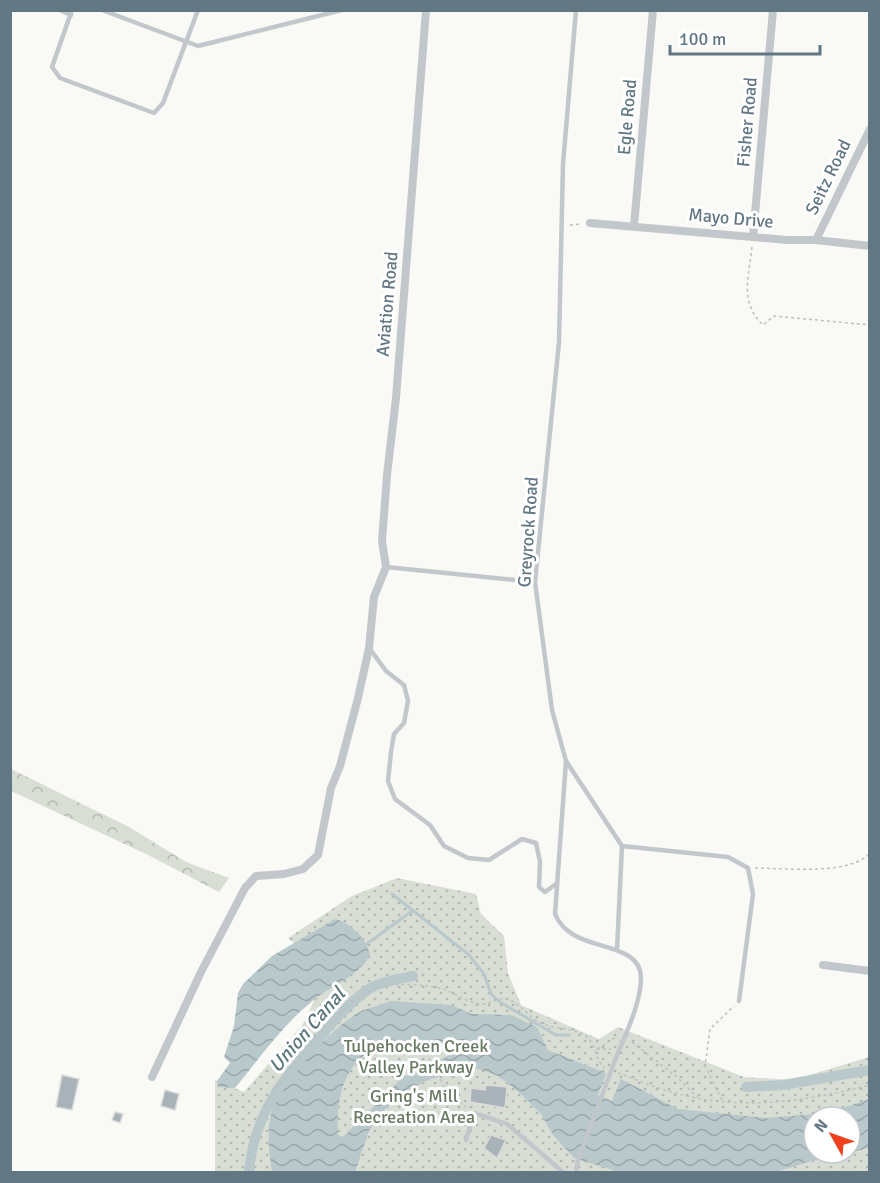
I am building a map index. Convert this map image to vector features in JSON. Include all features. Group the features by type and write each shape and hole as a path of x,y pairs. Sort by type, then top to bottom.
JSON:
{"street":[{"name":"Aviation Road","path":"152,1077 220,934 245,888 256,876 284,874 303,869 318,855 323,823 353,722 369,648 374,597 386,567 382,541 385,497 396,398 426,10"},
{"name":"Egle Road","path":"634,226 653,10"},
{"name":"Fisher Road","path":"753,237 773,10"},
{"name":"Seitz Road","path":"816,240 870,129"},
{"name":"Mayo Drive","path":"590,223 870,246"},
{"path":"823,965 870,971"}],"lane":[{"path":"60,10 72,13 52,67 60,78 154,113 163,103 198,10"},
{"path":"102,10 198,46 342,10"},
{"name":"Greyrock Road","path":"576,10 563,164 559,342 535,582 552,710 566,761 622,846"},
{"path":"386,567 535,582"},
{"path":"369,648 375,659 404,685 408,701 404,723 394,734 391,752 388,781 395,799 430,825 444,846 468,858 489,860 522,839 536,843 540,862 539,888 545,891 556,884"},
{"path":"566,761 555,914 560,926 571,936 628,955 638,965 641,977 623,1038 578,1160 576,1173"},
{"path":"616,950 622,846 728,857 748,868 753,894 739,1001"},
{"path":"466,1140 474,1113 507,1124 562,1173"}],"path":[{"path":"562,225 590,223"},
{"path":"753,237 747,300 752,314 763,325 774,316 870,325"},
{"path":"748,868 847,867 864,859 870,853"},
{"path":"249,1173 252,1137 270,1095 349,1002 363,993 401,984 441,989 482,1004 501,998 520,1006 540,1023 585,1035 596,1049 598,1061 608,1069"},
{"path":"722,1100 705,1066 710,1029 739,1001"},
{"path":"596,1049 616,1037 623,1038 648,1052 697,1097"},
{"path":"596,1049 614,1048 613,1051"},
{"path":"429,1058 434,1063 438,1077 456,1101 474,1113"},
{"path":"614,1072 680,1094 722,1100 771,1102 811,1099 870,1085"}],"green space":[{"path":"11,769 129,827 186,862 229,878 219,892 148,855 11,791"},
{"name":"Tulpehocken Creek Valley Parkway","path":"397,878 476,894 481,914 504,936 508,973 521,1005 599,1039 618,1027 744,1077 793,1080 869,1057 869,1172 215,1172 215,1080 244,1092 304,1023 327,971 288,938 352,896"}],"water":[{"path":"335,919 352,927 362,937 370,955 358,970 298,1013 235,1088 218,1087 217,1081 230,1063 224,1057 234,1026 238,993 243,984 272,956"},
{"path":"391,1001 452,1005 471,1014 511,1015 537,1027 548,1050 606,1073 598,1095 612,1101 621,1079 678,1109 766,1118 802,1115 802,1164 776,1172 619,1172 574,1158 553,1135 541,1114 522,1095 500,1077 483,1070 469,1068 428,1080 409,1090 385,1109 369,1131 355,1172 272,1172 269,1126 276,1099 291,1077 338,1027 368,1009","holes":["408,1040 449,1045 455,1049 454,1053 402,1078 343,1137 338,1135 339,1108 344,1082 350,1071 368,1052 381,1045"]},
{"path":"869,1099 869,1148 862,1149 862,1105 851,1105"}],"building":[{"path":"62,1075 79,1079 72,1110 56,1107"},
{"path":"486,1085 507,1087 505,1108 470,1102 471,1088 485,1090"},
{"path":"165,1090 179,1094 175,1110 161,1106"},
{"path":"115,1112 123,1114 120,1123 112,1120"},
{"path":"491,1135 506,1140 497,1158 484,1148"}],"waterway":[{"path":"392,894 469,955 484,974 491,994 500,1002 556,1035 569,1035"},
{"path":"364,946 412,911"},
{"name":"Union Canal","path":"249,1172 252,1150 265,1112 274,1095 298,1063 351,1003 363,993 379,984 413,976"},
{"name":"Union Canal","path":"746,1087 783,1085 870,1070"}],"park label":[{"name":"Gring's Mill Recreation Area","path":"414,1106"}]}
